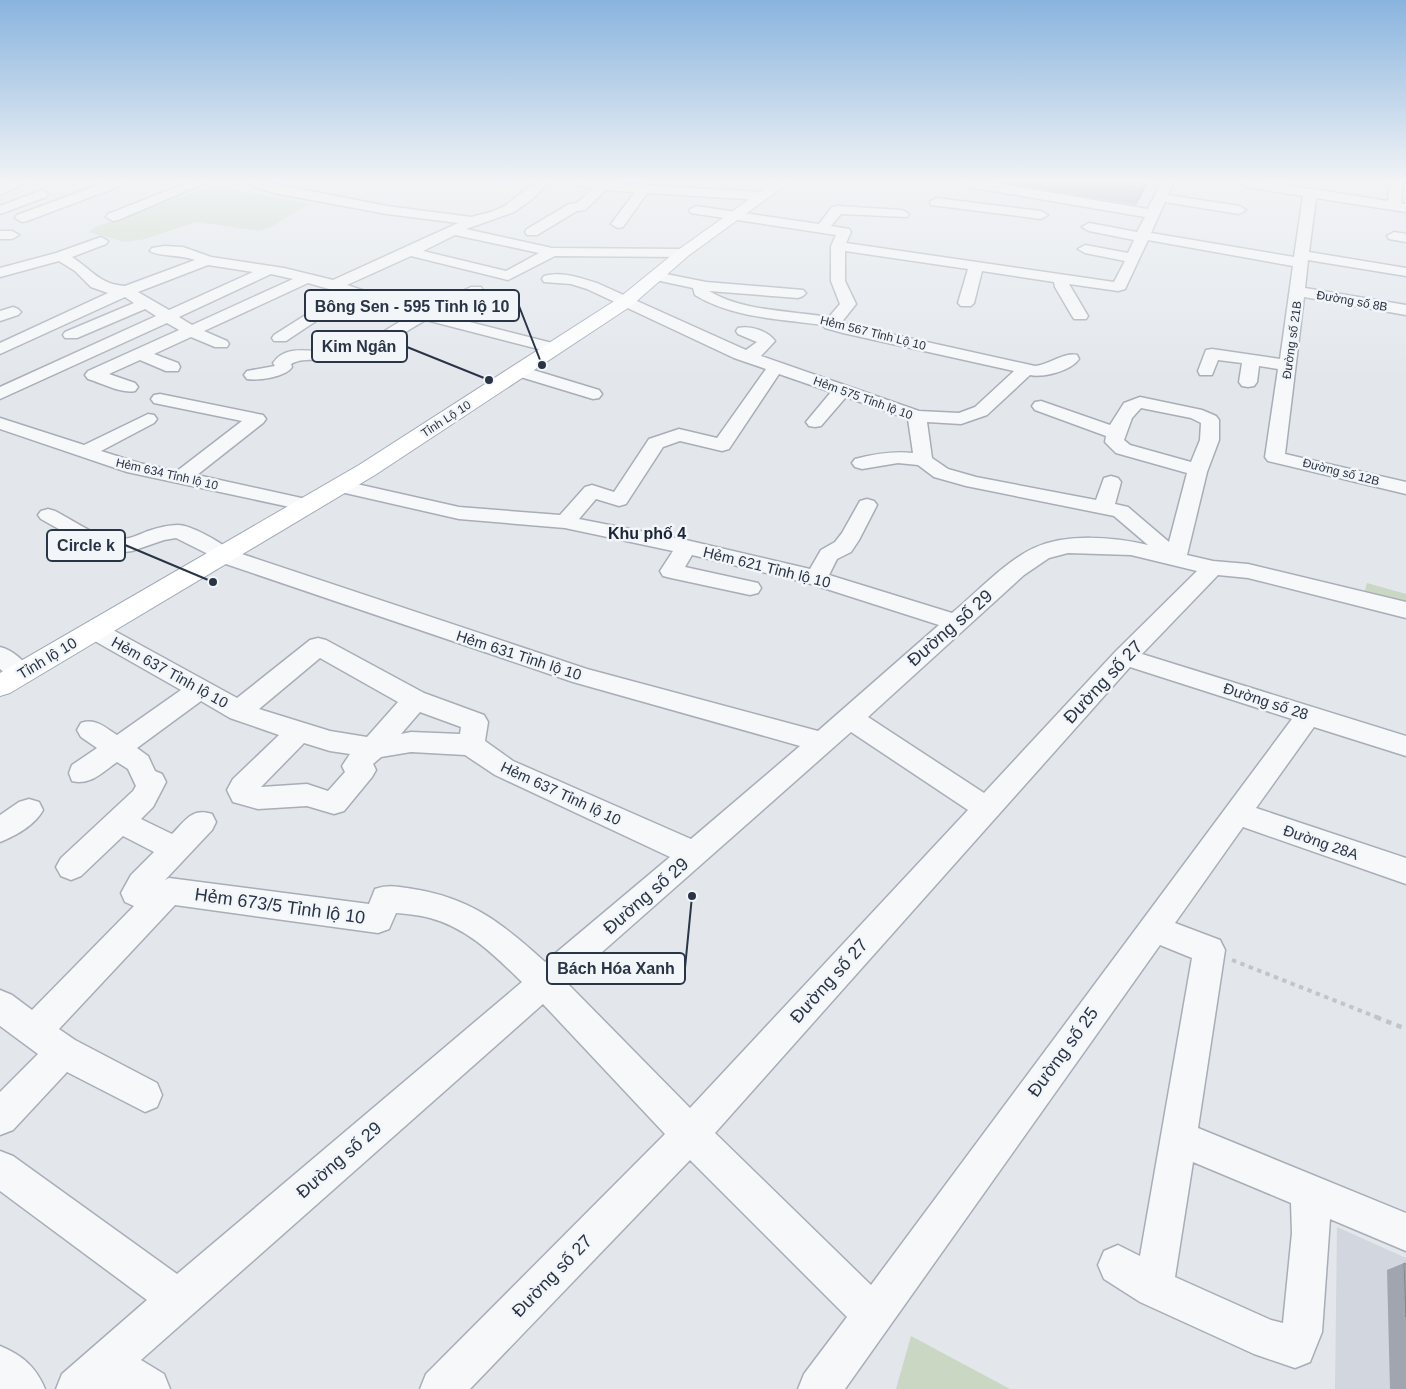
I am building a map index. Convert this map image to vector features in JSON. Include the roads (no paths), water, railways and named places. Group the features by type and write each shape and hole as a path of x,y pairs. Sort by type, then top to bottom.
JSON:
{"main road":[{"name":"Tỉnh Lộ 10","path":"94,630 339,486 625,302 656,276 682,261 698,248"},
{"name":"Tỉnh lộ 10","path":"10,680 94,630"}],"street":[{"path":"0,273 49,258 62,256 83,248"},
{"path":"334,285 421,248"},
{"path":"528,248 552,252 590,248"},
{"path":"603,248 682,261"},
{"path":"833,322 848,304 838,281 838,248"},
{"path":"851,248 1118,287 1138,248"},
{"path":"1245,248 1303,259 1406,272"},
{"name":"Đường số 21B","path":"1276,457 1304,248"},
{"path":"1085,249 1134,258"},
{"path":"157,251 179,250 198,256 206,261 269,270 307,278 424,315 554,348"},
{"path":"412,252 508,276 552,252"},
{"path":"62,256 80,268 96,284 126,292 191,332 222,344"},
{"path":"0,349 126,292 206,261"},
{"path":"966,303 976,265"},
{"path":"1088,283 1092,266"},
{"path":"0,394 269,270"},
{"path":"719,272 738,274"},
{"path":"656,276 701,285 798,293"},
{"path":"130,387 94,375 307,278"},
{"name":"Hẻm 575 Tỉnh lộ 10","path":"549,279 572,280 592,286 747,357 917,416 923,460"},
{"path":"1062,279 1062,287 1080,316"},
{"name":"Hẻm 567 Tỉnh Lộ 10","path":"701,285 700,292 716,300 752,310 833,322 831,325 1025,370 1048,370 1071,359"},
{"path":"281,370 284,367 281,363 298,354 311,353 336,357 360,350 424,315 476,290"},
{"name":"Đường số 8B","path":"1298,292 1406,310"},
{"path":"280,338 320,312 360,294"},
{"path":"0,365 144,304"},
{"path":"893,339 904,327 911,327"},
{"path":"744,331 760,336 767,341 747,357"},
{"path":"140,354 172,367"},
{"path":"1206,371 1212,354 1288,365"},
{"path":"260,359 268,366 281,370"},
{"path":"1248,382 1251,359"},
{"path":"565,522 592,491 619,500 656,443 679,435 722,445 776,366"},
{"path":"253,375 281,370"},
{"path":"908,396 910,401 920,409 917,416 961,419 981,411 1025,370"},
{"path":"520,371 593,394"},
{"path":"815,422 842,390"},
{"path":"160,399 257,418 181,478"},
{"path":"862,463 898,457 923,460 941,473 973,482 1121,511 1175,558 1198,470 1207,447 1210,420 1196,414 1140,402 1133,403 1127,408 1114,442 1123,449 1198,470"},
{"path":"1041,406 1118,434"},
{"path":"87,452 100,443 148,419"},
{"name":"Hẻm 634 Tỉnh lộ 10","path":"0,423 134,468 308,505"},
{"name":"Đường số 12B","path":"1276,457 1406,488"},
{"path":"1104,507 1111,482"},
{"name":"Hẻm 621 Tỉnh lộ 10","path":"339,486 459,513 565,522 686,546 816,578 956,622"},
{"path":"816,578 828,555 843,547 852,535 866,505"},
{"name":"Hẻm 631 Tỉnh lộ 10","path":"48,515 96,541 116,546 179,531 214,548 222,555 582,676 821,742"},
{"path":"686,546 671,571 750,588"},
{"name":"Đường số 29","path":"77,1389 178,1299 850,718 1016,570 1041,553 1059,548 1090,546 1124,547 1213,568"},
{"path":"1213,568 1248,570 1406,610"},
{"path":"1213,568 1246,586 1406,626"},
{"name":"Đường số 27","path":"441,1389 690,1134 1125,657 1213,568"},
{"name":"Hẻm 637 Tỉnh lộ 10","path":"94,630 239,711 264,721 330,741 373,748 411,742 471,745 504,768 694,854"},
{"path":"239,711 318,646 415,700 475,722 471,745"},
{"path":"0,655 10,680"},
{"name":"Đường số 28","path":"1125,657 1406,746"},
{"path":"82,773 200,689"},
{"path":"299,732 243,787 241,790 243,794 253,797 310,796 328,803 334,803 363,770 355,766 415,700"},
{"name":"Đường số 25","path":"819,1389 1309,715"},
{"path":"850,718 986,808"},
{"path":"71,867 142,799 152,782 144,778 139,763 90,730"},
{"path":"0,830 29,810"},
{"name":"Đường 28A","path":"1236,813 1406,872"},
{"path":"119,821 175,849"},
{"path":"169,891 154,898 136,893 141,884 202,822"},
{"path":"34,1031 169,891"},
{"name":"Hẻm 673/5 Tỉnh lộ 10","path":"169,891 378,920 386,898 432,905 472,921 502,942 545,983"},
{"path":"1153,928 1209,950 1154,1288"},
{"path":"545,983 690,1134 872,1314"},
{"path":"0,1006 64,1052 145,1095"},
{"path":"0,1117 64,1052"},
{"path":"1179,1138 1406,1232"},
{"path":"0,1169 119,1254 178,1299"},
{"path":"1118,1265 1154,1288 1268,1340 1295,1347 1302,1332 1310,1233 1310,1192"},
{"path":"106,1362 149,1389"},
{"path":"0,1367 24,1389"}],"place":[{"name":"Bông Sen - 595 Tỉnh lộ 10","path":"542,365"},
{"name":"Kim Ngân","path":"489,380"},
{"name":"Circle k","path":"213,582"},
{"name":"Bách Hóa Xanh","path":"692,896"}],"district":[{"name":"Khu phố 4","path":"647,533"}]}
